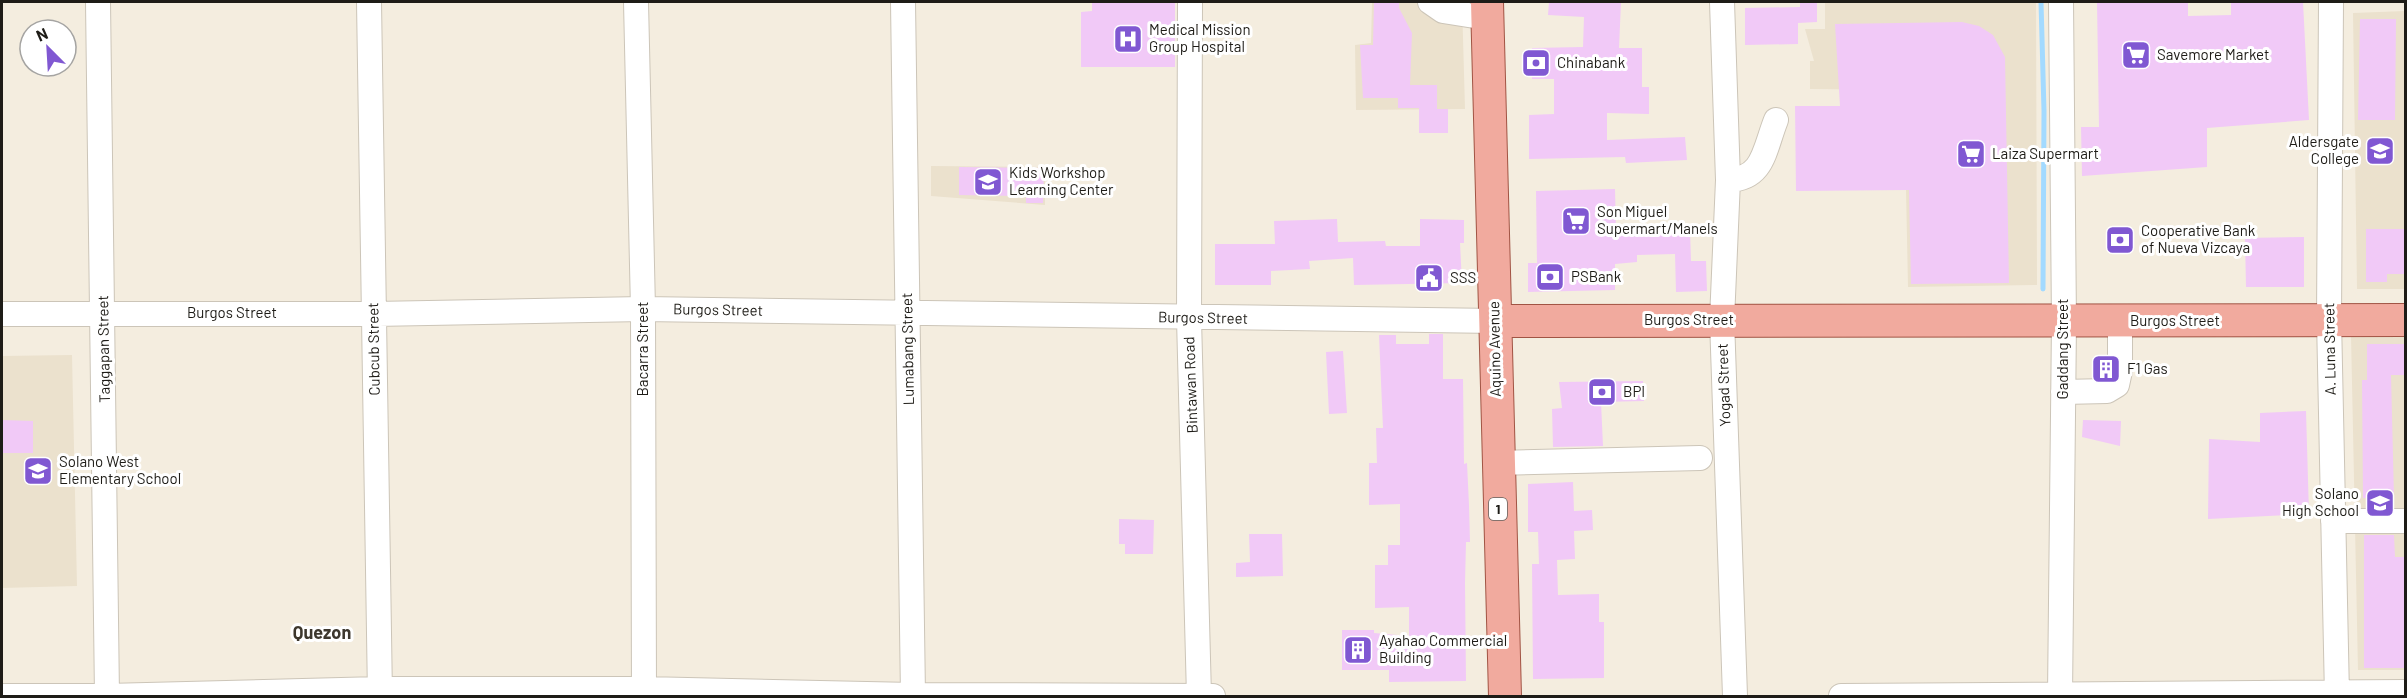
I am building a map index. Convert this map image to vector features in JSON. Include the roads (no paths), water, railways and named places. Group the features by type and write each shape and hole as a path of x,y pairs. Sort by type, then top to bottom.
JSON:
{"main road":[{"name":"Aquino Avenue","path":"1487,10 1496,321 1497,463 1505,696"},
{"name":"Burgos Street","path":"1496,321 2406,320"}],"street":[{"name":"Taggapan Street","path":"98,2 104,313 107,696"},
{"name":"Cubcub Street","path":"369,2 380,693"},
{"name":"Bacarra Street","path":"636,2 644,309 644,693"},
{"name":"Lumabang Street","path":"903,2 913,696"},
{"name":"Bintawan Road","path":"1190,2 1189,319 1199,696"},
{"path":"1430,2 1443,11 1487,10"},
{"name":"Yogad Street","path":"1722,2 1728,180 1722,320 1735,696"},
{"name":"Gaddang Street","path":"2060,695 2064,322 2061,2"},
{"name":"A. Luna Street","path":"2331,2 2329,320 2337,695"},
{"path":"1728,180 1747,178 1756,171 1776,120"},
{"name":"Burgos Street","path":"2,315 374,314 644,309 907,312 1189,319 1496,321"},
{"path":"2063,392 2108,391 2117,385 2120,371 2120,321"},
{"path":"1497,463 1700,459"},
{"path":"2333,521 2406,521"},
{"path":"1841,696 2337,695 2406,692"},
{"path":"2,696 380,693 1213,696"}],"waterway":[{"path":"2041,2 2044,111 2043,289"}],"place":[{"name":"Medical Mission Group Hospital","path":"1128,39"},
{"name":"Savemore Market","path":"2136,55"},
{"name":"Chinabank","path":"1536,63"},
{"name":"Aldersgate College","path":"2380,151"},
{"name":"Laiza Supermart","path":"1971,154"},
{"name":"Kids Workshop Learning Center","path":"988,182"},
{"name":"Son Miguel Supermart/Manels","path":"1576,221"},
{"name":"Cooperative Bank of Nueva Vizcaya","path":"2120,240"},
{"name":"PSBank","path":"1550,277"},
{"name":"SSS","path":"1429,278"},
{"name":"F1 Gas","path":"2106,369"},
{"name":"BPI","path":"1602,392"},
{"name":"Solano West Elementary School","path":"38,471"},
{"name":"Solano High School","path":"2380,503"},
{"name":"Ayahao Commercial Building","path":"1358,650"}],"district":[{"name":"Quezon","path":"322,633"}]}
